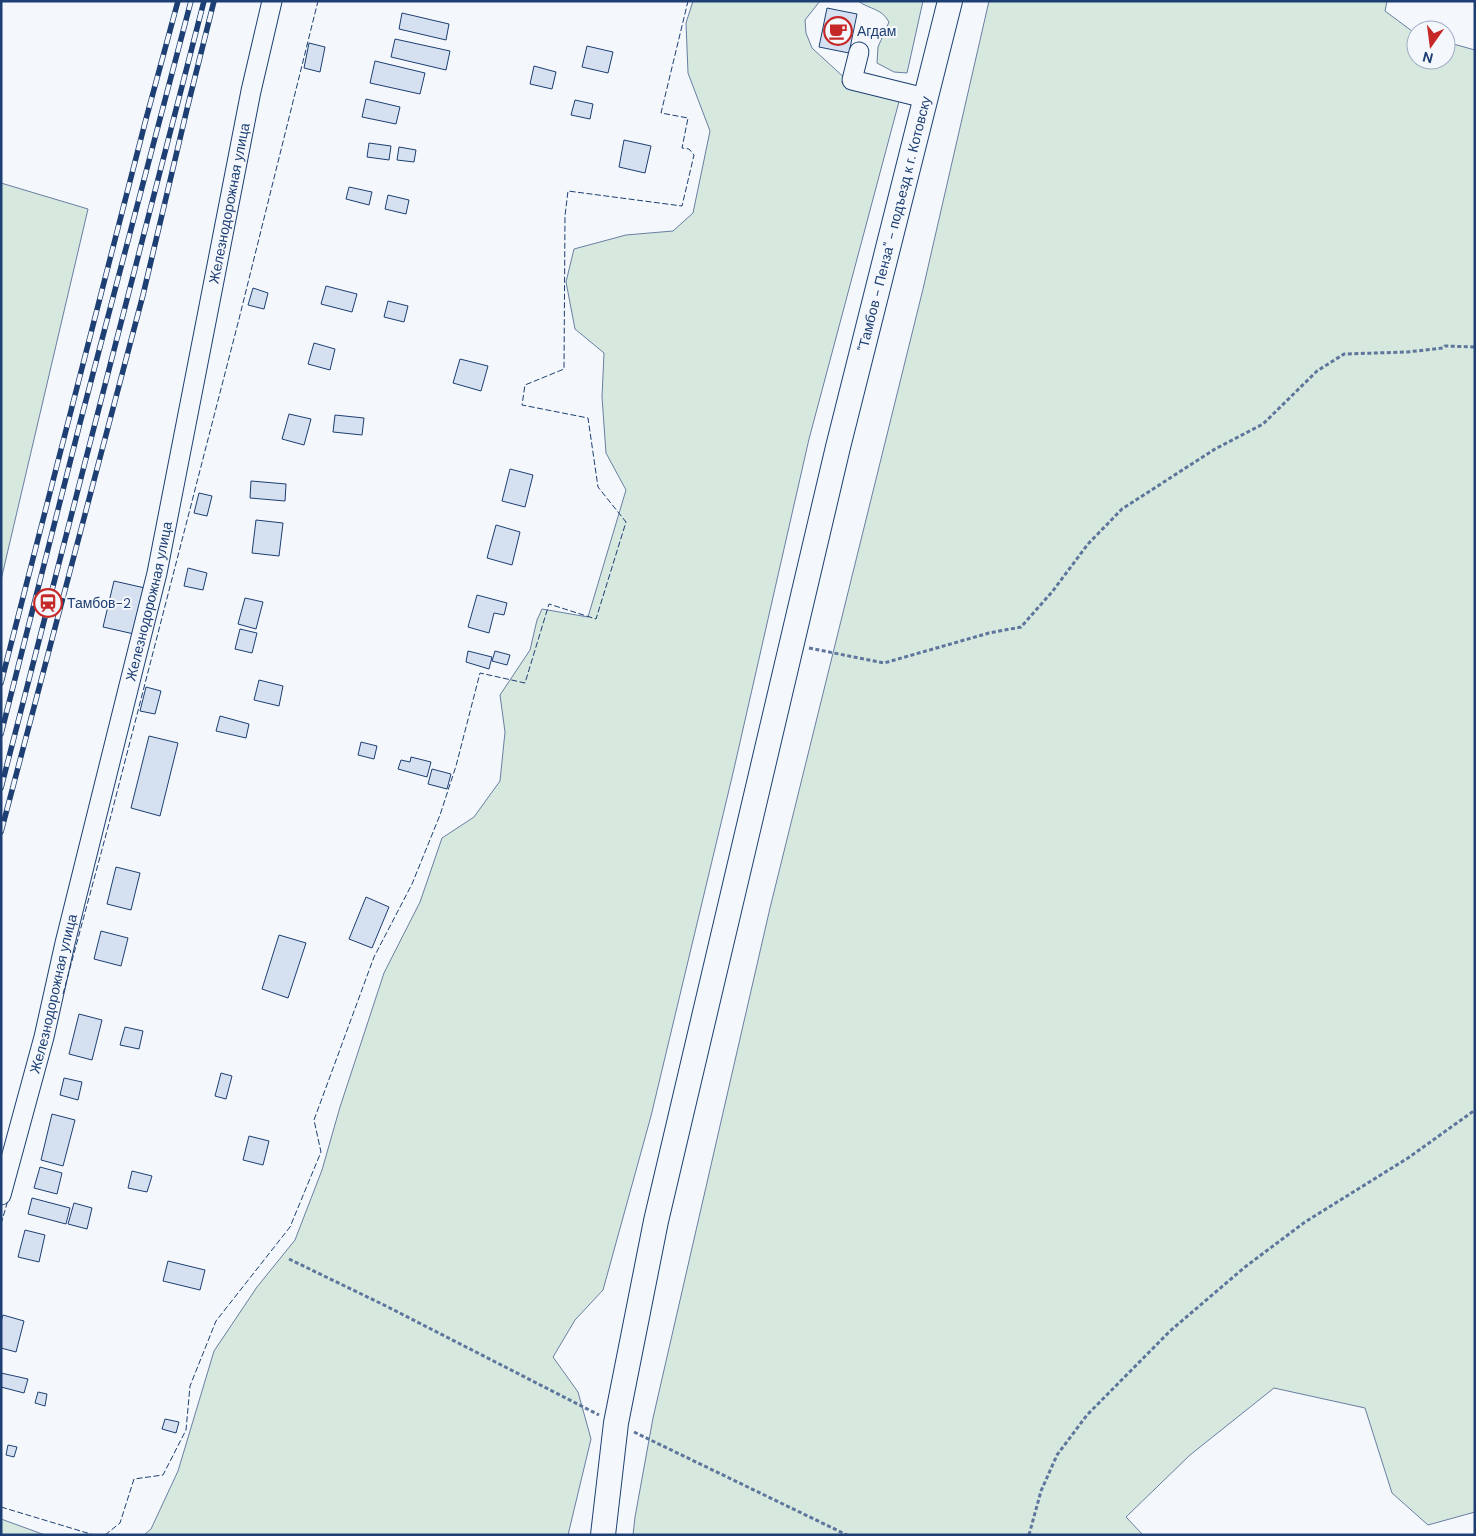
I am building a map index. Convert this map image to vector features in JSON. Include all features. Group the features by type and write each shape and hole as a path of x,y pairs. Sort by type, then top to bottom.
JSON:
{"main road":[{"name":"\"Тамбов - Пенза\" - подъезд к г. Котовску","path":"603,1535 616,1423 656,1221 838,447 950,1"}],"street":[{"name":"Железнодорожная улица","path":"1,1195 44,1037 65,943 157,573 251,91 272,1"},
{"path":"859,52 852,80 926,98"}],"path":[{"path":"792,645 884,663 989,634 1022,627 1052,592 1088,544 1122,509 1215,449 1263,424 1317,371 1344,354 1407,352 1442,348 1445,346 1475,347"},
{"path":"1029,1535 1041,1492 1057,1455 1087,1415 1170,1330 1245,1267 1305,1222 1408,1158 1475,1110"},
{"path":"289,1259 616,1423 847,1535"}],"shaded area":[{"path":"693,1 820,1 805,20 806,33 812,48 848,81 901,94 809,439 733,773 651,1116 603,1290 575,1320 553,1357 578,1392 591,1439 568,1535 144,1535 151,1529 178,1471 214,1351 257,1287 295,1240 322,1170 340,1107 384,973 420,902 442,838 474,817 500,781 505,732 500,695 530,650 537,620 542,609 588,617 626,490 606,453 602,397 604,353 575,329 566,282 574,249 626,235 673,231 693,213 710,131 688,73 686,23"},
{"path":"858,1 923,1 907,73 894,72 877,63 878,47 889,22 883,14"},
{"path":"989,1 1387,1 1385,11 1406,27 1406,70 1456,70 1456,45 1475,50 1475,1512 1428,1525 1392,1493 1365,1408 1274,1388 1190,1455 1126,1517 1143,1535 633,1535 653,1418 770,908 923,289"},
{"path":"1,183 88,209 1,580"},
{"path":"1,1519 45,1535 1,1535"}],"building":[{"name":"Агдам","path":"827,8 857,14 849,53 819,47"},
{"path":"402,13 449,24 446,40 399,29"},
{"path":"395,39 450,51 446,70 391,57"},
{"path":"309,43 325,47 320,72 304,68"},
{"path":"587,46 613,52 608,73 582,67"},
{"path":"375,61 425,73 420,94 370,83"},
{"path":"534,66 556,72 552,89 530,84"},
{"path":"366,99 400,107 396,124 362,117"},
{"path":"575,100 593,104 590,119 571,115"},
{"path":"624,140 651,146 645,173 619,167"},
{"path":"369,143 391,146 389,160 367,157"},
{"path":"399,147 416,150 414,162 397,160"},
{"path":"349,187 372,192 369,205 346,199"},
{"path":"388,195 409,200 406,214 385,209"},
{"path":"326,286 357,294 352,312 321,304"},
{"path":"253,288 268,293 264,309 248,305"},
{"path":"388,301 408,306 404,322 384,317"},
{"path":"314,343 335,349 330,370 308,364"},
{"path":"460,359 488,366 481,391 453,383"},
{"path":"289,414 311,419 304,445 282,439"},
{"path":"335,415 364,418 362,435 333,432"},
{"path":"510,469 533,475 525,507 502,501"},
{"path":"251,481 286,484 285,501 250,498"},
{"path":"199,493 212,496 207,516 194,513"},
{"path":"256,520 283,523 279,556 252,553"},
{"path":"496,525 520,532 512,565 487,558"},
{"path":"188,568 207,573 203,590 184,586"},
{"path":"114,581 145,588 134,634 103,627"},
{"path":"477,595 507,603 504,615 494,613 489,633 468,627"},
{"path":"245,598 263,602 256,629 238,624"},
{"path":"240,629 257,633 252,653 235,649"},
{"path":"468,651 492,657 489,669 466,662"},
{"path":"495,651 510,655 507,665 492,661"},
{"path":"259,680 283,686 279,706 254,700"},
{"path":"146,687 161,691 155,714 140,711"},
{"path":"220,716 249,724 246,738 216,731"},
{"path":"149,736 178,743 160,816 131,808"},
{"path":"361,742 377,746 374,759 358,755"},
{"path":"411,757 431,762 427,777 398,769 401,760 410,762"},
{"path":"432,769 451,774 447,789 428,784"},
{"path":"116,867 140,873 131,910 107,904"},
{"path":"366,897 389,907 372,948 349,939"},
{"path":"101,931 128,938 121,966 94,959"},
{"path":"279,935 306,943 288,998 262,989"},
{"path":"79,1014 102,1020 92,1060 69,1054"},
{"path":"125,1027 143,1031 139,1049 120,1045"},
{"path":"221,1073 232,1076 226,1099 215,1096"},
{"path":"64,1078 82,1082 78,1100 60,1095"},
{"path":"52,1114 75,1120 63,1166 41,1160"},
{"path":"249,1136 269,1141 263,1165 243,1160"},
{"path":"40,1167 62,1173 57,1194 34,1188"},
{"path":"132,1171 152,1176 147,1192 128,1188"},
{"path":"32,1198 70,1208 66,1224 28,1214"},
{"path":"74,1203 92,1208 87,1229 68,1224"},
{"path":"25,1230 45,1235 39,1262 18,1257"},
{"path":"168,1261 205,1270 200,1290 163,1281"},
{"path":"3,1315 24,1321 16,1352 1,1348 1,1321"},
{"path":"1,1373 28,1379 24,1393 1,1387"},
{"path":"38,1392 47,1394 45,1406 35,1403"},
{"path":"165,1419 179,1422 176,1433 162,1429"},
{"path":"8,1445 17,1447 14,1457 6,1455"}],"railway":[{"path":"1,683 178,1"},
{"path":"1,734 80,423 191,1"},
{"path":"1,788 204,1"},
{"path":"1,832 143,295 214,1"}],"fence":[{"path":"63,994 239,319 318,1"},
{"path":"105,1535 120,1523 134,1479 163,1475 186,1430 190,1386 216,1321 290,1227 321,1152 314,1120 374,957 412,884 440,815 456,766 480,673 525,683 549,604 596,619 626,522 598,487 588,418 522,405 525,385 564,369 565,216 568,191 682,206 694,155 689,149 682,148 688,118 661,113 688,1"},
{"path":"1,1224 8,1200"},
{"path":"1,1507 94,1535"}],"place":[{"name":"Агдам","path":"838,31"},
{"name":"Тамбов-2","path":"48,603"}]}
